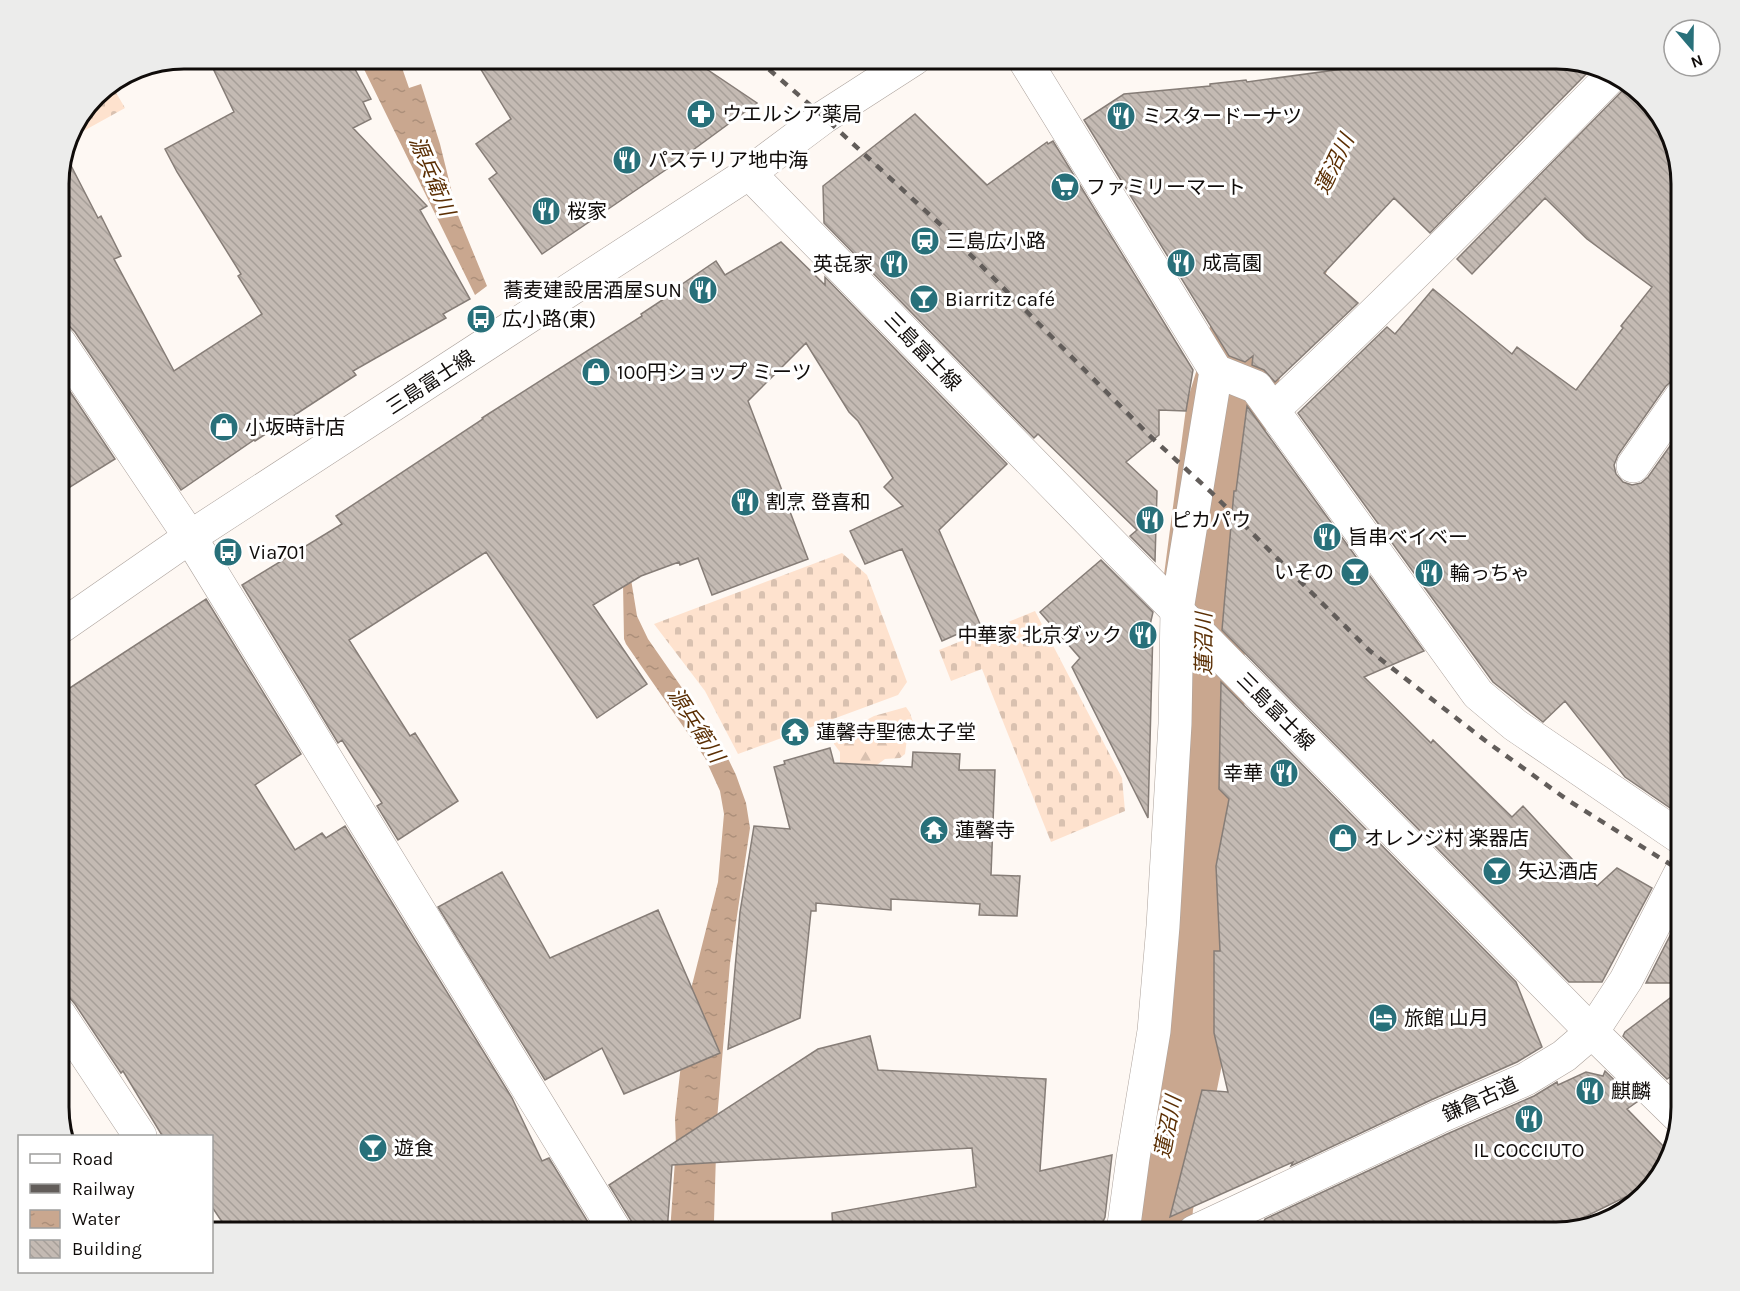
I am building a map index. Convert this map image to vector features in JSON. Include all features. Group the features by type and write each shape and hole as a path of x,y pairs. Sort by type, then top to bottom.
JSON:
{"street":[{"path":"749,173 824,117 897,69"},
{"path":"1031,69 1243,386 1478,694 1515,725 1671,831"},
{"path":"1124,1222 1132,1158 1154,1031 1184,618 1243,386 1443,246 1606,81"},
{"name":"三島富士線","path":"69,621 190,537 749,173 1184,618 1671,1109"},
{"path":"69,357 190,537 609,1222"},
{"path":"1633,466 1671,413"},
{"name":"鎌倉古道","path":"1217,1222 1439,1117 1526,1079 1564,1056 1592,1032 1626,980 1671,893"},
{"path":"69,1029 140,1135"}],"green space":[{"path":"116,92 125,108 81,132 98,108"},
{"path":"842,553 867,575 907,682 898,695 738,754 705,691 654,624"},
{"path":"1035,611 1122,778 1125,811 1051,842 982,669 951,681 939,650"},
{"path":"906,707 915,728 907,738 905,754 900,758 885,759 794,827 787,819 790,813 840,765 840,752 834,744 835,736 842,730 874,716"}],"water":[{"name":"源兵衛川","path":"364,69 402,69 409,88 421,84 440,144 457,213 487,286 475,295"},
{"name":"源兵衛川","path":"629,567 637,616 648,639 721,744 746,803 750,828 730,963 717,1120 714,1222 671,1222 676,1146 675,1118 688,1001 718,882 724,814 720,791 705,758 626,644 623,583"}],"building":[{"path":"213,69 355,69 371,99 363,102 371,119 353,128 427,206 420,210 470,299 443,314 446,318 353,371 356,375 181,490 69,326 70,169 71,165 98,218 101,216 121,256 114,259 174,371 262,314 238,276 241,274 165,149 234,112"},
{"path":"481,69 706,69 757,103 667,169 542,254 489,179 497,173 476,144 511,119"},
{"path":"1343,69 1556,69 1587,73 1430,233 1394,198 1324,273 1358,303 1275,382 1264,370 1252,365 1253,356 1245,362 1229,356 1084,120 1124,94 1210,86 1210,84 1246,80 1247,82"},
{"path":"1622,91 1652,120 1665,147 1670,169 1671,382 1618,455 1614,465 1616,474 1623,482 1632,485 1641,483 1648,477 1671,445 1671,808 1625,777 1565,701 1543,722 1493,682 1298,413 1387,327 1395,334 1433,289 1512,354 1517,347 1576,390 1652,287 1587,239 1545,198 1472,274 1457,259"},
{"path":"915,114 987,185 1047,142 1048,144 1053,141 1193,370 1186,411 1159,410 1159,435 1126,462 1157,491 1155,561 1130,536 1137,530 1038,434 1034,438 824,223 823,186"},
{"path":"781,242 825,285 825,277 1007,464 939,530 980,624 942,641 902,549 865,564 850,531 903,506 884,487 893,478 806,343 748,401 808,559 712,595 698,558 680,565 679,562 641,576 593,605 647,684 597,718 486,552 349,640 410,736 415,733 458,801 398,840 377,806 382,803 342,740 338,743 242,585 342,524 336,516 482,418 642,316 641,314 716,261 725,275"},
{"path":"69,390 115,459 69,488"},
{"path":"1247,406 1424,651 1364,677 1431,743 1433,740 1512,817 1523,806 1597,886 1617,868 1652,888 1602,982 1569,982 1222,630 1234,491 1236,491"},
{"path":"1101,560 1153,612 1150,625 1153,628 1148,818 1072,667 1080,658 1040,612"},
{"path":"206,599 301,754 255,785 295,850 322,833 326,838 345,826 512,1098 542,1161 549,1158 588,1222 222,1222 213,1208 213,1135 162,1135 123,1071 121,1073 69,997 69,688"},
{"path":"1221,682 1516,982 1542,1047 1517,1062 1291,1166 1293,1162 1170,1217 1202,1090 1228,1092 1214,1033 1214,951 1220,951 1216,866 1229,799 1219,789"},
{"path":"830,748 834,763 912,767 913,752 960,754 959,770 995,770 991,875 1020,876 1017,916 979,915 980,904 891,899 891,910 816,903 816,911 811,911 800,1018 728,1049 740,912 754,826 790,829 774,767 785,764 784,761"},
{"path":"502,872 550,958 658,910 720,1053 624,1094 602,1048 545,1080 438,907"},
{"path":"1671,934 1671,983 1646,983"},
{"path":"1671,997 1671,1076 1667,1079 1623,1036 1625,1032"},
{"path":"870,1036 878,1070 1046,1079 1040,1171 1112,1155 1103,1222 832,1222 832,1213 976,1187 972,1148 672,1165 668,1222 632,1222 609,1185 818,1049"},
{"path":"1605,1071 1637,1102 1627,1109 1664,1147 1652,1171 1629,1195 1579,1220 1563,1222 1264,1222 1265,1219 1447,1134 1534,1096 1557,1082 1558,1085 1586,1072 1603,1076"}],"waterway":[{"name":"蓮沼川","path":"1151,1222 1152,1206 1192,1005 1203,800 1204,585 1227,411 1250,336 1289,256"}],"railway":[{"path":"769,69 943,227 1151,437 1211,492 1370,651 1487,742 1569,801 1671,865"}],"place":[{"name":"ウエルシア薬局","path":"701,114"},
{"name":"ミスタードーナツ","path":"1121,116"},
{"name":"パステリア地中海","path":"627,160"},
{"name":"ファミリーマート","path":"1065,187"},
{"name":"桜家","path":"546,211"},
{"name":"三島広小路","path":"925,241"},
{"name":"成高園","path":"1181,263"},
{"name":"英㐂家","path":"894,264"},
{"name":"蕎麦建設居酒屋SUN","path":"703,290"},
{"name":"Biarritz café","path":"924,299"},
{"name":"広小路(東)","path":"481,319"},
{"name":"100円ショップ ミーツ","path":"596,372"},
{"name":"小坂時計店","path":"224,427"},
{"name":"割烹 登喜和","path":"745,502"},
{"name":"ピカパウ","path":"1150,520"},
{"name":"旨串ベイベー","path":"1327,537"},
{"name":"Via701","path":"228,552"},
{"name":"いその","path":"1355,572"},
{"name":"輪っちゃ","path":"1429,573"},
{"name":"中華家 北京ダック","path":"1143,635"},
{"name":"蓮馨寺聖徳太子堂","path":"795,732"},
{"name":"幸華","path":"1284,773"},
{"name":"蓮馨寺","path":"934,830"},
{"name":"オレンジ村 楽器店","path":"1343,838"},
{"name":"矢込酒店","path":"1497,871"},
{"name":"旅館 山月","path":"1383,1018"},
{"name":"麒麟","path":"1590,1091"},
{"name":"IL COCCIUTO","path":"1529,1119"},
{"name":"遊食","path":"373,1148"}]}
